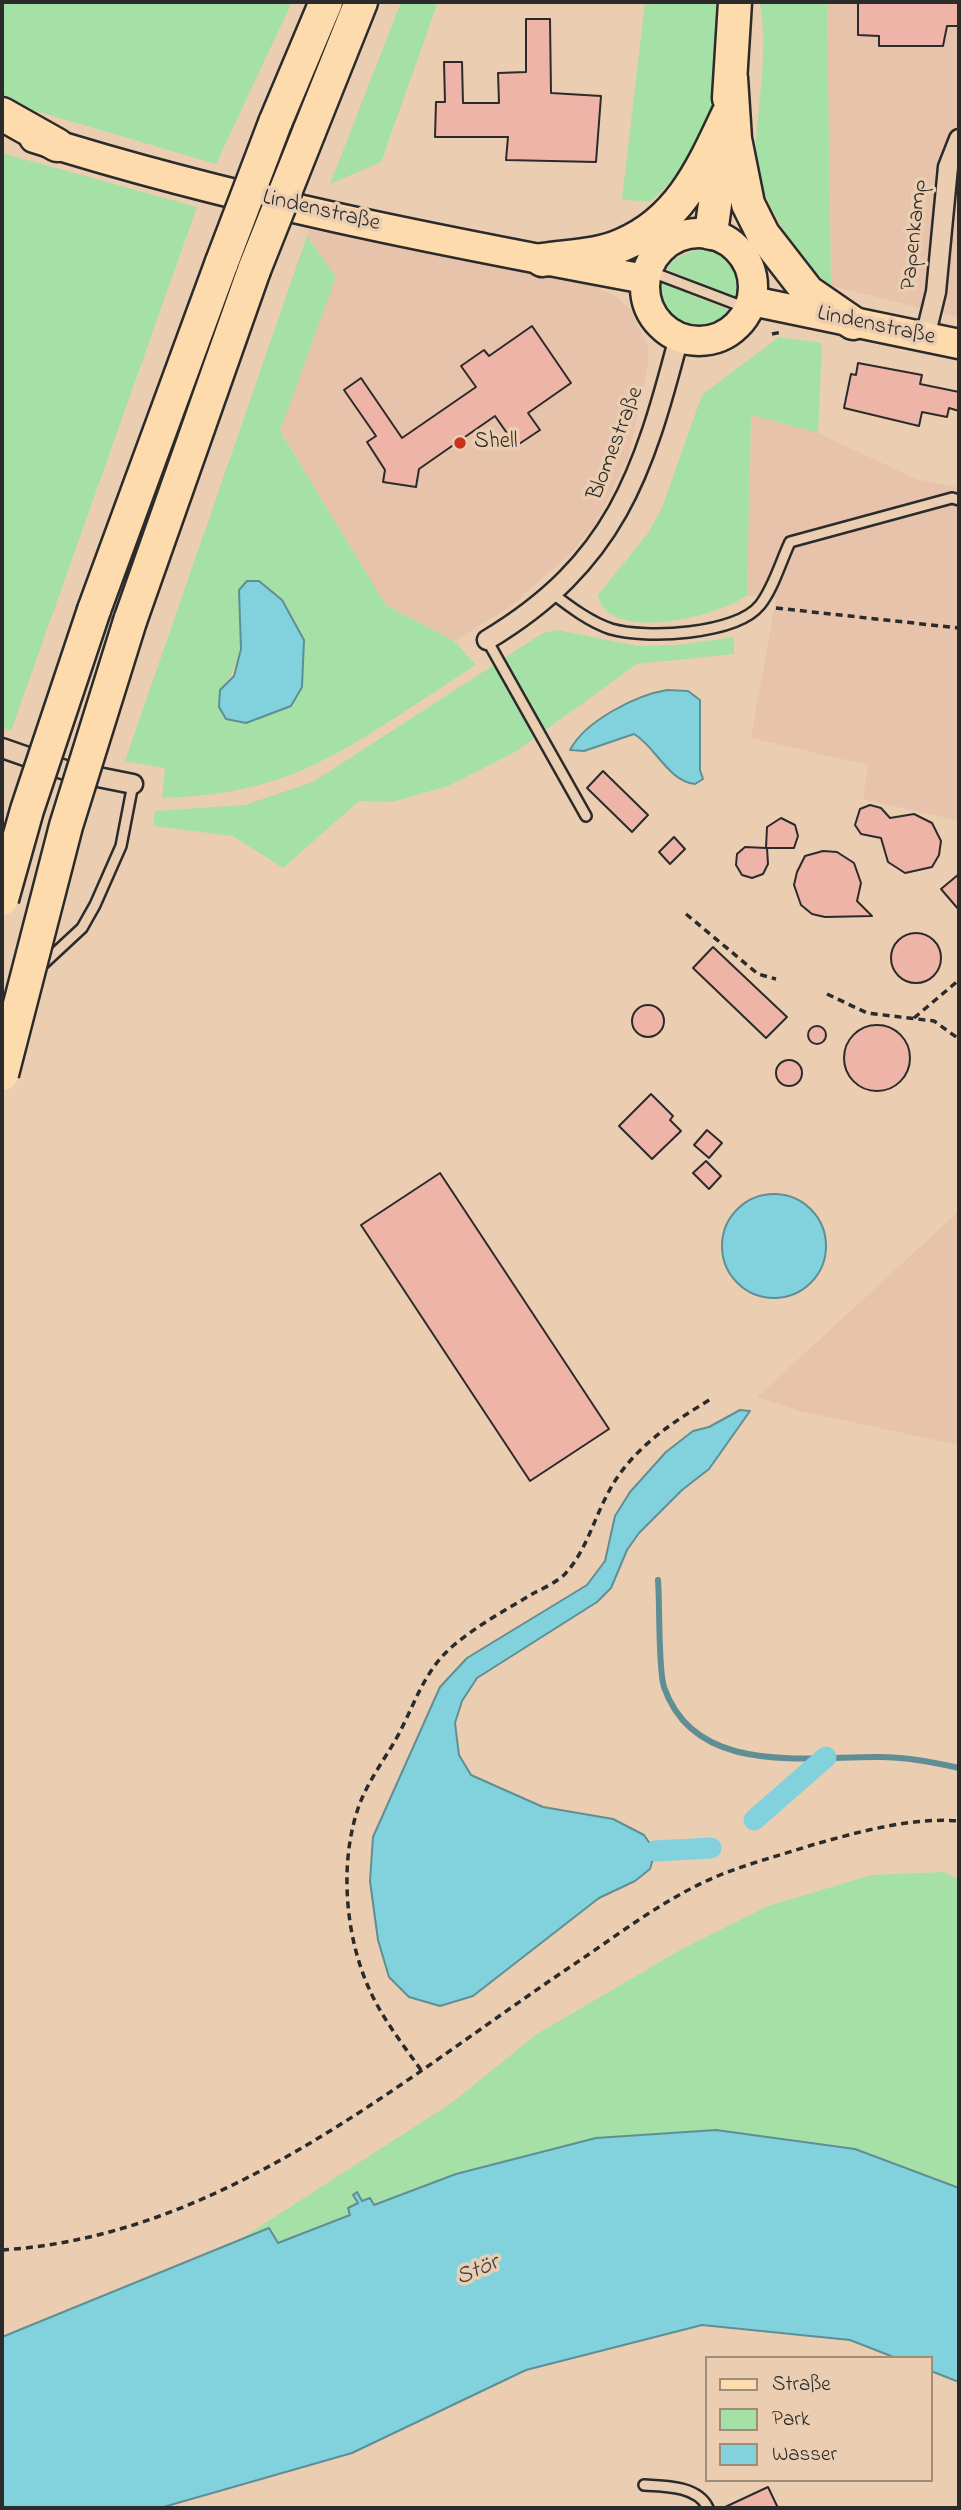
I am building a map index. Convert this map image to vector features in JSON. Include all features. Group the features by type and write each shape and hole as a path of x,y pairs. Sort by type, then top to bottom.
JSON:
{"highway":[{"path":"2,1074 66,826 130,621 254,270 361,2"},
{"path":"711,233 728,114 735,2"},
{"path":"2,899 27,810 94,610 222,262 323,5"},
{"path":"731,78 735,139 748,204 758,224 808,292 853,323"},
{"path":"2,114 57,145"},
{"path":"542,260 594,253 622,245 661,220 697,180 728,114"}],"main road":[{"name":"Lindenstraße","path":"2,127 57,145 288,205 542,260 646,275"},
{"path":"697,232 711,233 732,243 749,263 753,276 751,305 740,324 727,334 695,342 668,332 652,314 645,291 646,275 658,251 676,238 697,232"},
{"name":"Lindenstraße","path":"751,305 959,344"}],"street":[{"name":"Papenkamp","path":"925,337 936,292 948,167 959,139"},
{"name":"Blomestraße","path":"487,640 552,593 592,553 612,524 642,460 678,337"},
{"path":"2,748 68,771 133,784"}],"lane":[{"path":"646,275 751,305"},
{"path":"552,593 601,625 637,633 710,629 729,624 760,606 790,542 952,498 959,500"},
{"path":"487,640 586,816"},
{"path":"10,993 82,928 121,846 133,784"},
{"path":"644,2485 674,2486 705,2501 708,2508"}],"path":[{"path":"760,606 839,617 959,628"},
{"path":"686,914 758,974 776,979"},
{"path":"914,1018 959,980"},
{"path":"827,994 867,1013 914,1018 944,1026 959,1039"},
{"path":"421,2070 372,1996 354,1940 349,1858 352,1829 360,1802 398,1736 427,1674 440,1658 481,1626 563,1576 587,1542 606,1497 638,1451 663,1429 711,1399"},
{"path":"2,2250 37,2248 75,2240 179,2210 349,2121 657,1908 719,1875 846,1835 906,1824 959,1821"}],"shaded area":[{"path":"827,2 959,2 959,317 831,286"},
{"name":"Shell","path":"311,225 364,240 593,286 615,296 630,309 648,346 648,365 629,456 596,523 572,552 510,607 454,641 386,605 280,430 336,277 307,236"},
{"path":"751,415 818,433 916,479 959,488 959,821 863,799 868,765 751,738 776,599 747,595"},
{"path":"959,1211 959,1445 800,1411 757,1397"}],"green space":[{"path":"2,2 292,2 216,164 2,101"},
{"path":"401,2 438,2 381,162 330,184"},
{"path":"645,2 724,2 716,87 702,135 672,180 650,202 622,199"},
{"path":"760,2 827,2 831,286 810,266 792,243 764,192 756,194 756,146 763,50"},
{"path":"2,153 197,207 11,731 2,727"},
{"path":"307,236 336,277 280,431 386,605 454,641 476,665 339,752 293,774 261,784 212,794 162,798 165,768 125,761","holes":["239,590 282,600 303,640 220,690 229,679 238,655 241,630"]},
{"path":"700,248 720,253 736,264 744,280 745,302 666,269 674,259"},
{"path":"661,282 739,314 726,325 712,331 699,333 686,330 676,324 668,313 662,299"},
{"path":"779,337 822,343 818,433 751,415 747,595 714,611 666,622 642,623 621,619 606,610 598,595 649,532 663,505 702,395"},
{"path":"557,630 638,646 679,645 734,637 734,654 637,664 515,752 448,786 392,802 359,801 283,868 233,836 153,826 155,811 245,805 313,782 543,633"},
{"path":"944,1872 959,1879 959,2188 855,2149 716,2130 596,2138 456,2174 374,2206 362,2201 357,2193 358,2203 348,2208 350,2215 277,2243 269,2228 234,2243 450,2104 537,2034 682,1949 768,1906 872,1875"}],"water":[{"path":"247,581 259,581 282,600 304,640 302,687 291,706 246,723 226,719 219,707 220,690 234,676 241,649 239,590"},
{"path":"667,690 688,691 700,700 700,770 703,779 695,784 677,777 634,734 584,751 570,750 587,729 613,711 641,697"},
{"path":"774,1194 794,1198 811,1209 822,1226 826,1246 822,1266 811,1283 794,1294 774,1298 754,1294 737,1283 726,1266 722,1246 726,1226 737,1209 754,1198"},
{"path":"740,1410 750,1411 709,1469 682,1490 639,1533 627,1550 611,1588 597,1602 477,1678 462,1701 455,1723 459,1755 471,1775 543,1807 613,1819 644,1835 655,1851 650,1869 635,1881 599,1898 473,1996 440,2006 409,1997 389,1977 378,1940 370,1881 373,1837 440,1687 467,1658 587,1585 605,1561 615,1516 630,1492 666,1452 693,1431 709,1427"},
{"name":"Stör","path":"716,2130 855,2149 959,2188 959,2382 933,2372 933,2356 891,2356 850,2340 702,2325 526,2370 352,2453 160,2508 2,2508 2,2337 269,2228 278,2243 350,2215 348,2208 358,2203 353,2195 357,2192 362,2201 370,2198 374,2205 456,2174 596,2138"}],"building":[{"path":"858,2 959,2 959,26 947,26 943,46 879,46 879,36 858,35"},
{"path":"526,19 550,19 551,93 601,96 596,162 506,160 508,137 435,137 436,102 445,102 444,62 462,62 463,103 499,103 498,73 526,72"},
{"path":"532,326 571,383 528,413 540,430 516,446 495,416 419,469 416,487 383,482 385,470 367,442 376,436 344,390 361,378 402,438 476,387 461,366 484,350 489,356"},
{"path":"858,363 922,375 920,384 959,392 959,411 949,408 947,417 922,412 919,426 844,408 851,374 856,375"},
{"path":"603,771 648,815 632,832 587,788"},
{"path":"870,805 881,808 890,818 914,814 932,823 941,841 939,855 932,867 905,873 888,862 881,838 861,834 855,825 860,809"},
{"path":"781,818 795,825 798,836 794,848 767,848 768,864 763,874 752,878 742,875 736,865 737,854 745,847 766,848 767,827"},
{"path":"674,837 685,849 670,864 659,852"},
{"path":"823,851 837,852 854,863 861,883 857,901 872,916 825,917 812,914 801,905 794,885 797,872 805,856"},
{"path":"959,874 959,910 941,889"},
{"path":"916,933 934,940 941,958 934,976 916,983 898,976 891,958 898,940"},
{"path":"713,947 787,1017 766,1038 693,968"},
{"path":"648,1005 659,1010 664,1021 659,1032 648,1037 637,1032 632,1021 637,1010"},
{"path":"877,1025 900,1035 910,1058 900,1081 877,1091 854,1081 844,1058 854,1035"},
{"path":"813,1026 821,1026 826,1035 824,1042 813,1044 808,1039 808,1031"},
{"path":"789,1060 798,1064 802,1073 798,1082 789,1086 780,1082 776,1073 780,1064"},
{"path":"651,1094 673,1116 670,1120 681,1131 652,1159 619,1126"},
{"path":"707,1130 722,1143 709,1158 694,1145"},
{"path":"706,1161 721,1176 709,1189 693,1173"},
{"path":"440,1173 609,1429 530,1481 361,1225"},
{"path":"768,2487 778,2508 723,2508"}],"waterway":[{"path":"658,1580 664,1687 679,1716 700,1736 726,1748 756,1755 787,1758 890,1757 959,1768"},
{"path":"754,1820 826,1757"},
{"path":"655,1851 711,1848"}],"place":[{"name":"Shell","path":"460,443"}]}
